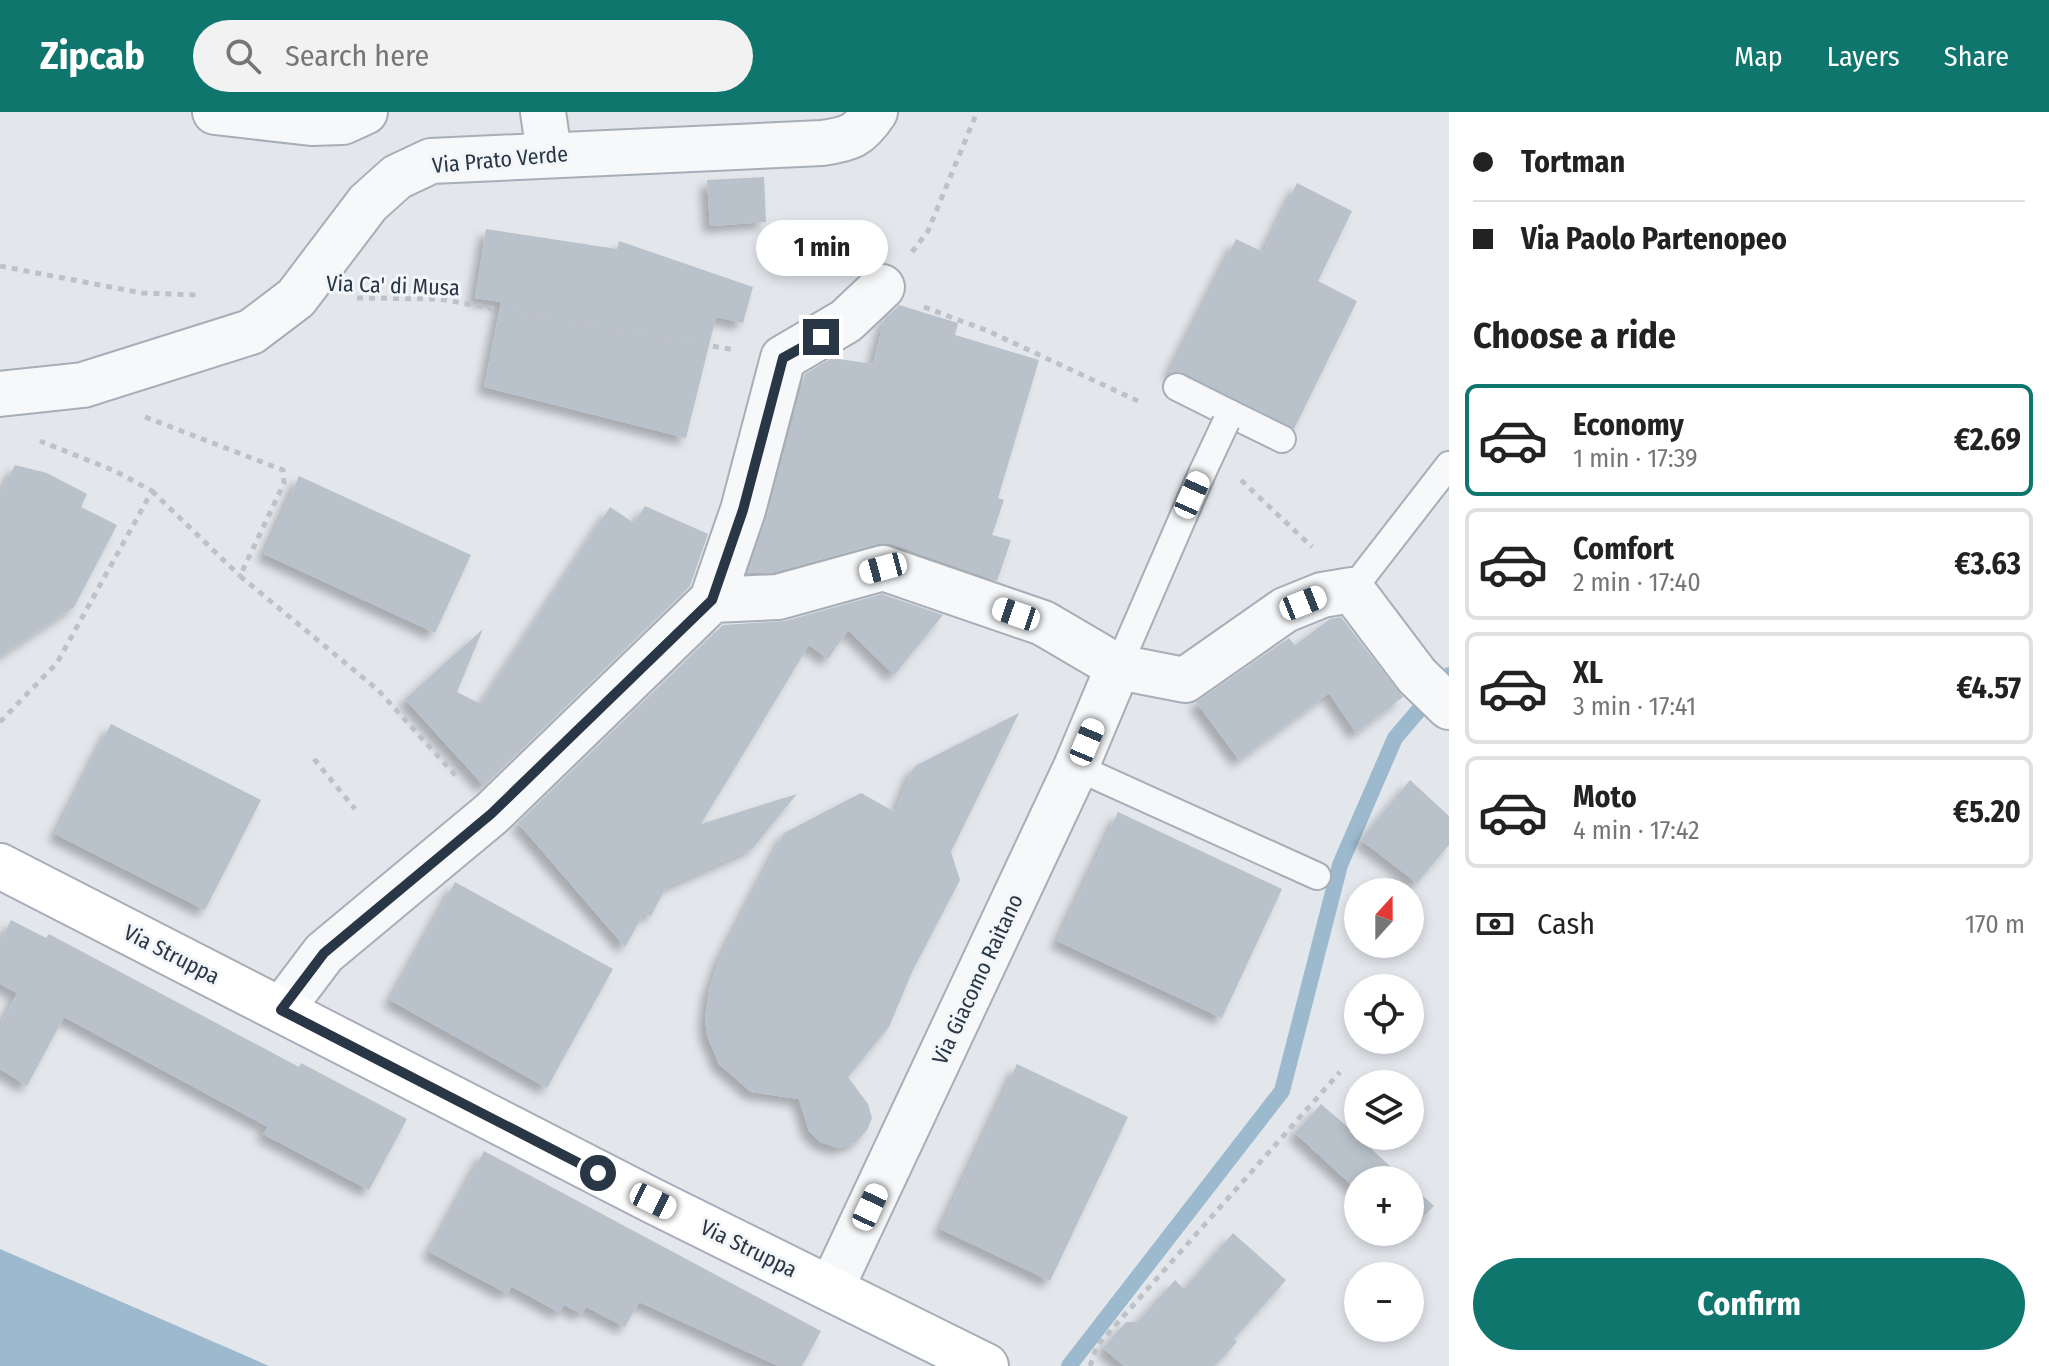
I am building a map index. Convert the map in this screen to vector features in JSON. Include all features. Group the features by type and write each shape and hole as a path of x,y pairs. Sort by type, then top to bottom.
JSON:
{"street":[{"path":"215,112 311,123 343,122 365,112"},
{"name":"Via Prato Verde","path":"0,394 83,385 251,332 296,298 368,203 397,177 431,161 546,133 822,143 848,139 862,129 875,112"},
{"path":"281,1010 324,953 491,814 712,600 743,510 783,358 846,321 882,287"},
{"path":"712,600 778,597 883,568 1043,623 1118,667 1185,680 1285,610 1322,595 1352,590 1437,696"},
{"name":"Via Giacomo Raitano","path":"831,1289 1076,767 1118,667"},
{"name":"Via Struppa","path":"0,866 653,1201 986,1366"}],"lane":[{"path":"1177,387 1228,417 1282,439"},
{"path":"1118,667 1228,417"},
{"path":"1352,590 1449,465"},
{"path":"1076,767 1317,876"}],"path":[{"path":"977,112 928,231 882,287 909,302 1002,337 1147,406"},
{"path":"0,266 142,293 204,295"},
{"name":"Via Ca' di Musa","path":"296,298 439,299 783,358"},
{"path":"134,412 283,470 284,483 240,576"},
{"path":"32,438 115,471 152,491 240,576 378,690 491,814"},
{"path":"1238,477 1352,590"},
{"path":"0,722 57,663 152,491"},
{"path":"314,759 355,809"},
{"path":"1090,1366 1097,1346 1340,1072"}],"water":[{"path":"0,1249 269,1366 0,1366"}],"building":[{"path":"764,177 766,222 710,226 707,180"},
{"path":"1297,183 1352,211 1318,281 1357,301 1294,429 1184,373 1169,373 1236,239 1263,252"},
{"path":"486,229 617,249 619,241 753,287 743,323 716,317 686,438 484,387 501,302 475,298"},
{"path":"899,305 958,323 955,335 1039,360 998,498 1004,500 992,535 1011,540 997,581 891,544 877,544 774,572 748,573 767,516 805,374 832,358 873,364 884,320"},
{"path":"15,465 47,473 87,494 81,507 117,525 74,607 0,656 0,494"},
{"path":"299,476 471,555 435,633 264,554"},
{"path":"645,506 708,534 690,586 484,786 405,699 483,629 457,692 481,704 610,507 634,523"},
{"path":"882,594 943,615 894,675 848,630 828,659 809,645 701,824 797,794 753,848 666,887 651,916 644,913 625,947 518,823 723,625 785,621"},
{"path":"1341,617 1403,697 1356,733 1329,693 1239,760 1196,702 1289,638 1295,645 1330,619"},
{"path":"1019,713 951,852 960,880 912,972 889,1027 848,1077 868,1104 872,1118 867,1130 855,1143 838,1148 820,1142 809,1131 799,1099 751,1092 719,1064 707,1035 705,1018 709,990 720,957 784,833 861,793 895,812 912,770 917,765"},
{"path":"111,724 261,800 205,910 55,834"},
{"path":"1410,780 1449,816 1449,845 1421,878 1410,878 1361,840"},
{"path":"1118,812 1282,889 1222,1018 1057,941"},
{"path":"455,882 613,969 547,1088 390,1000"},
{"path":"11,920 46,938 49,934 299,1067 301,1063 407,1119 369,1190 263,1134 268,1127 64,1017 27,1086 0,1069 0,1026 17,993 0,984 0,942"},
{"path":"1017,1064 1128,1117 1050,1281 940,1229"},
{"path":"1321,1104 1344,1124 1344,1150 1372,1150 1390,1166 1344,1166 1344,1178 1295,1133"},
{"path":"484,1151 821,1331 802,1366 778,1366 639,1302 625,1327 586,1307 582,1314 564,1305 560,1313 511,1286 508,1294 429,1252"},
{"path":"1424,1197 1434,1206 1424,1216"},
{"path":"1233,1233 1286,1280 1234,1339 1237,1342 1215,1366 1124,1366 1103,1348 1126,1322 1137,1322 1175,1280 1184,1289"}],"waterway":[{"path":"1069,1366 1282,1091 1340,865 1395,738 1449,675"}],"route":[{"path":"598,1173 281,1010 324,953 491,814 712,600 743,510 783,358 821,337"}]}
